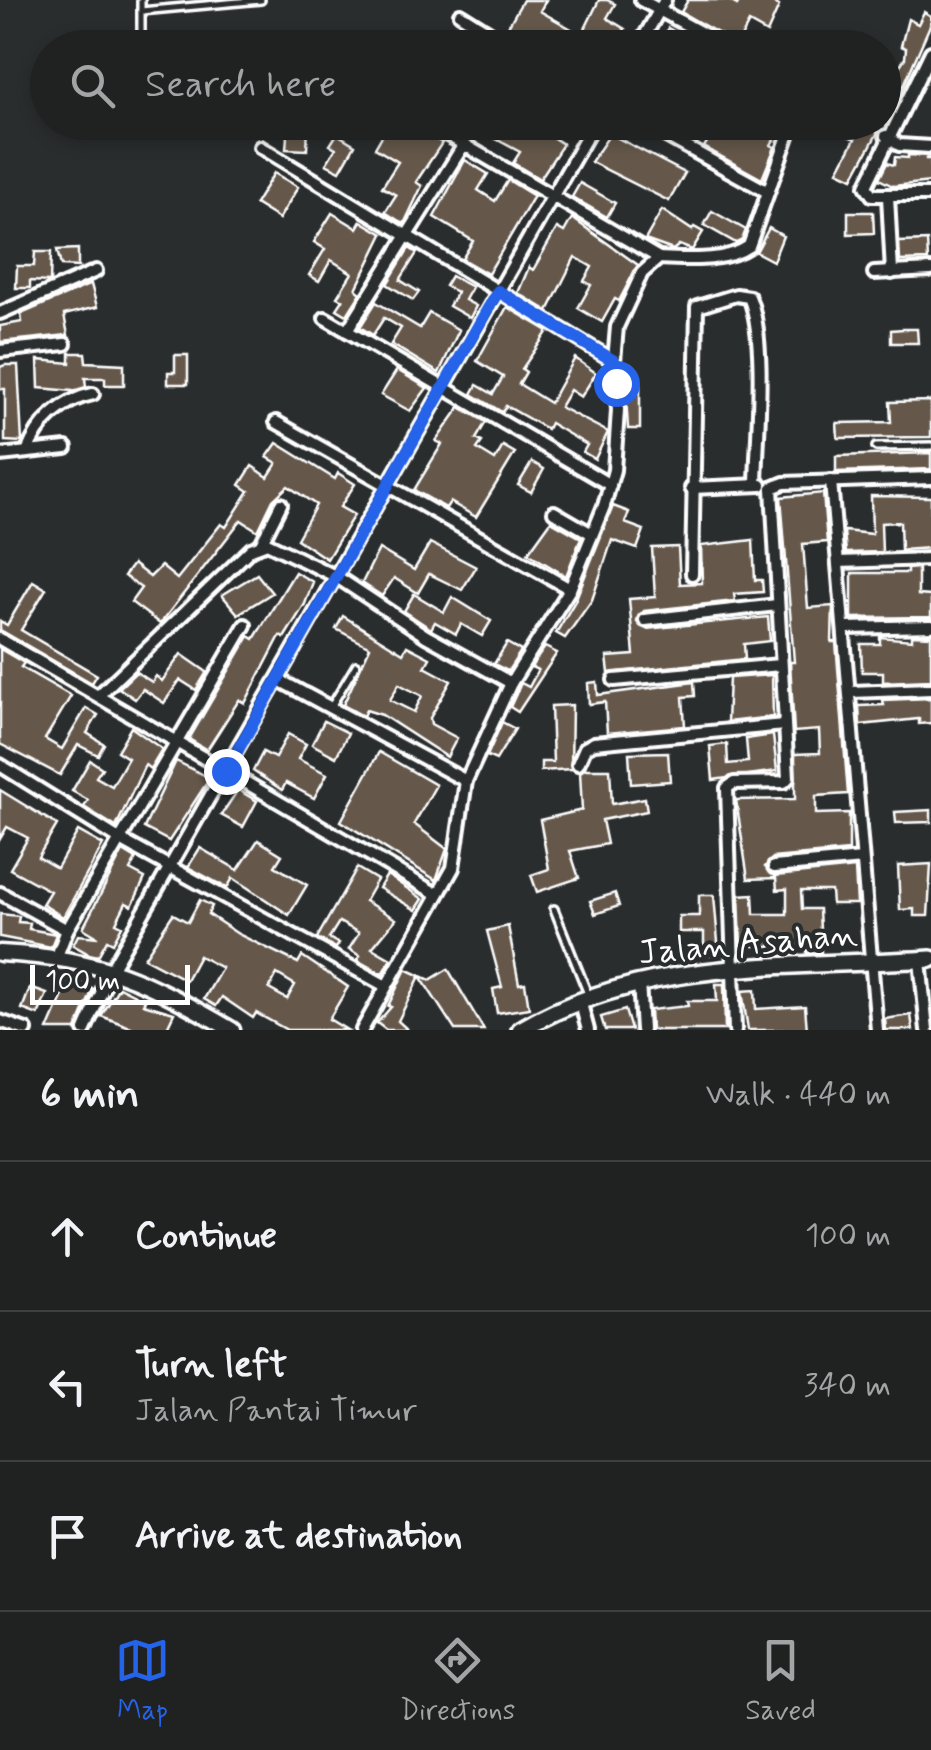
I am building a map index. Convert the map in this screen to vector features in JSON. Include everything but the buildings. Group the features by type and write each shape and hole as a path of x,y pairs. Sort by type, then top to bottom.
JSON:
{"main road":[{"name":"Jalan Asahan","path":"520,1030 584,997 639,981 732,969 926,960"}],"street":[{"path":"641,0 662,5 701,30"},
{"path":"648,30 662,5"},
{"path":"460,14 485,30"},
{"path":"901,108 931,52"},
{"path":"453,140 658,258 725,256 742,250 759,228 766,191 786,140"},
{"path":"86,1030 112,968 584,140"},
{"path":"674,140 766,191"},
{"path":"884,140 866,186 872,194 931,195"},
{"path":"892,140 900,145 931,147"},
{"path":"347,330 462,146"},
{"path":"260,148 614,361"},
{"path":"888,196 892,273"},
{"path":"362,1030 455,861 466,781 511,684 570,589 592,534 610,485 618,410 614,361 618,327 642,273 658,258"},
{"path":"874,274 931,270"},
{"path":"0,313 96,271"},
{"path":"692,574 696,307 736,295 748,297 753,313 759,383 756,484"},
{"path":"324,318 610,485"},
{"path":"0,351 65,344"},
{"path":"27,452 32,439 61,406 93,394"},
{"path":"276,422 570,589"},
{"path":"0,455 66,448"},
{"path":"691,488 756,484 772,488 831,481 931,478"},
{"path":"831,481 847,628 868,963 877,1030"},
{"path":"735,1030 726,788 734,783 788,780 772,488"},
{"path":"99,695 261,544 281,504"},
{"path":"554,512 592,534"},
{"path":"261,544 272,544 337,577 426,636 511,684"},
{"path":"838,562 931,559"},
{"path":"646,620 777,605"},
{"path":"57,956 67,930 245,625"},
{"path":"847,628 931,626"},
{"path":"0,639 436,893"},
{"path":"614,680 780,664"},
{"path":"279,680 466,781"},
{"path":"851,692 931,689"},
{"path":"578,764 585,748 594,743 784,725"},
{"path":"0,765 120,839 384,985"},
{"path":"774,867 862,860"},
{"path":"0,892 67,930"},
{"path":"0,954 57,956 112,968 232,1030"},
{"path":"926,960 927,1030"},
{"path":"639,981 642,1030"},
{"path":"584,997 588,1030"},
{"path":"0,1020 26,1030"}],"lane":[{"path":"141,0 141,30"},
{"path":"141,11 261,0"},
{"path":"876,447 931,446"},
{"path":"330,709 356,665"},
{"path":"554,909 584,997"}],"route":[{"path":"226,771 498,291 614,361 616,383"}]}
